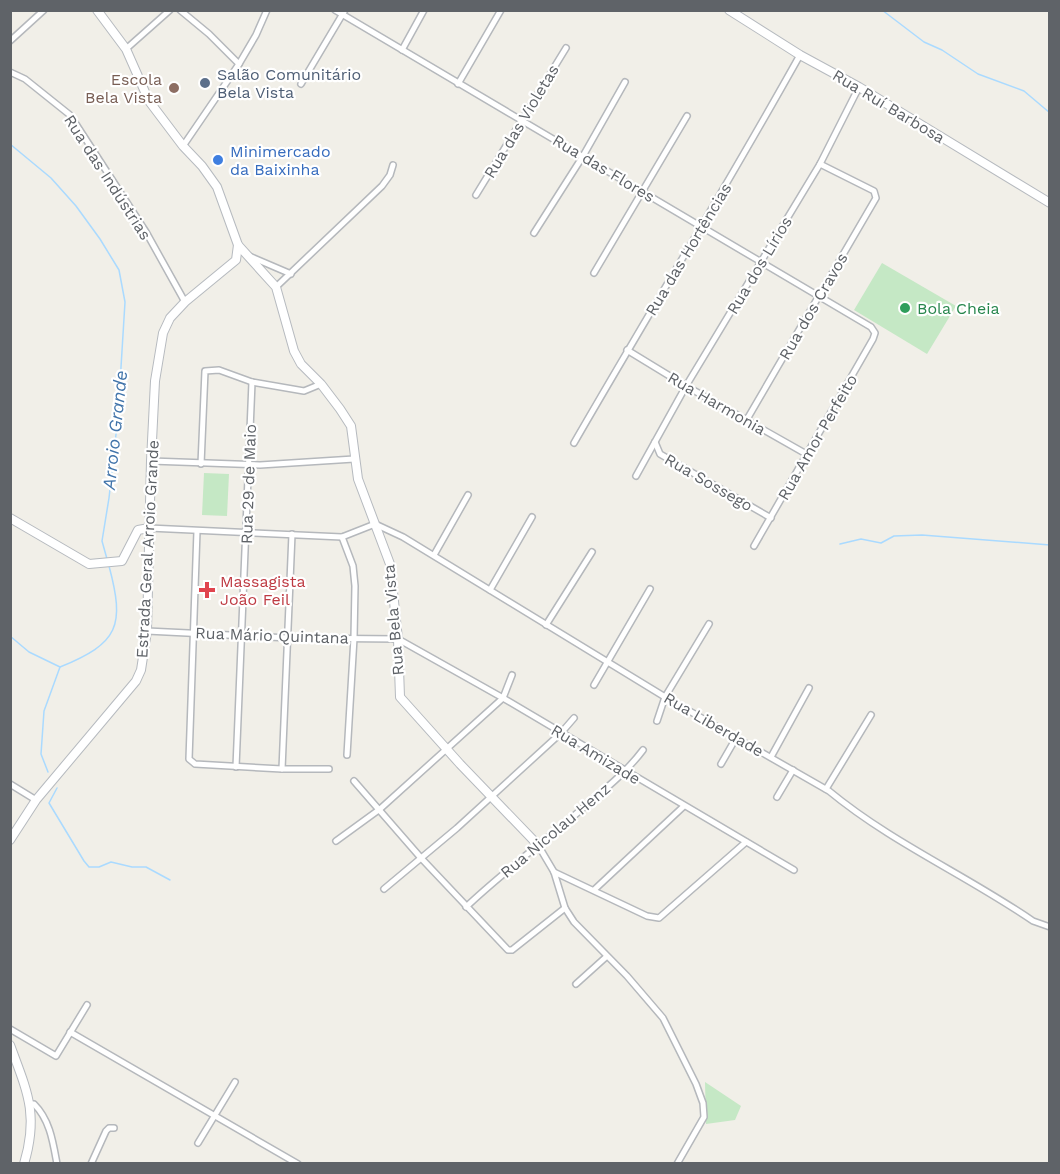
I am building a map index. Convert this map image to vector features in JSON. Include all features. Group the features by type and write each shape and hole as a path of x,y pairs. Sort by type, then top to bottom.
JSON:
{"main road":[{"name":"Rua Bela Vista","path":"97,10 126,49 145,93 183,146 202,166 217,187 238,245 276,288 294,351 351,426 358,479 390,564 398,639 400,697 445,748 538,845"},
{"name":"Rua Ruí Barbosa","path":"729,10 800,55 859,87 1050,203"},
{"name":"Estrada Geral Arroio Grande","path":"12,834 27,816 36,800 136,681 141,670 147,631 155,381 163,333 170,318 185,302 236,260 238,245"},
{"path":"10,518 89,564 122,561 138,530 149,528"},
{"path":"10,1045 30,1104 31,1142 24,1164"}],"street":[{"path":"10,41 44,10"},
{"path":"126,49 170,10"},
{"path":"180,10 209,34 239,64"},
{"path":"183,146 239,64 267,10"},
{"name":"Rua das Flores","path":"335,10 344,13 458,84 522,119 871,327"},
{"path":"402,50 424,10"},
{"path":"458,84 501,10"},
{"path":"301,84 344,13"},
{"name":"Rua das Violetas","path":"476,195 566,48"},
{"name":"Rua das Hortências","path":"574,443 800,55"},
{"name":"Rua das Indústrias","path":"10,72 33,85 70,115 146,232 185,302"},
{"path":"534,233 583,156 625,82"},
{"name":"Rua dos Lírios","path":"636,476 686,386 820,164 859,87"},
{"path":"594,273 687,116"},
{"name":"Rua dos Cravos","path":"746,421 876,198 874,191 820,164"},
{"path":"276,288 382,186 390,175 393,165"},
{"path":"245,255 291,274"},
{"name":"Rua Amor Perfeito","path":"754,546 873,339 875,333 871,327"},
{"name":"Rua Harmonia","path":"627,350 807,455"},
{"path":"201,464 205,371 231,374 252,382 304,391 321,384"},
{"name":"Rua 29 de Maio","path":"236,767 252,382"},
{"name":"Rua Sossego","path":"655,440 660,454 771,518"},
{"path":"151,461 248,465 354,459"},
{"path":"434,555 468,495"},
{"path":"490,590 532,517"},
{"path":"149,528 342,537 375,524"},
{"name":"Rua Liberdade","path":"375,524 434,555 665,697 826,789 894,838 1033,921 1050,927"},
{"path":"197,531 189,759 195,764 236,767 329,769"},
{"path":"282,769 292,534"},
{"path":"342,537 353,566 354,638 347,755"},
{"path":"546,625 592,552"},
{"path":"594,685 650,589"},
{"path":"657,721 665,697 709,624"},
{"name":"Rua Mário Quintana","path":"147,631 289,638 398,639"},
{"name":"Rua Amizade","path":"398,639 794,870"},
{"path":"336,841 380,809 502,698 512,675"},
{"path":"771,757 809,688"},
{"path":"826,789 871,715"},
{"path":"384,889 457,828 561,733 574,718"},
{"path":"721,764 736,738"},
{"name":"Rua Nicolau Henz","path":"466,907 499,875 626,771 643,750"},
{"path":"777,797 793,770"},
{"path":"354,781 421,858 504,947 512,950 566,908"},
{"path":"10,784 36,800"},
{"path":"594,890 684,806"},
{"path":"554,872 653,919 660,918 746,842"},
{"name":"Rua Bela Vista","path":"538,845 554,872 566,908 574,922 627,976 663,1018 696,1084 703,1103 704,1118 677,1164"},
{"path":"576,984 606,957"},
{"path":"10,1029 56,1056 87,1005"},
{"path":"70,1032 298,1164"},
{"path":"198,1143 235,1082"},
{"path":"30,1104 34,1104 44,1115 49,1126 57,1164"},
{"path":"91,1164 106,1131 114,1128"}],"green space":[{"name":"Bola Cheia","path":"882,263 956,306 927,354 854,310"},
{"path":"204,473 229,474 227,516 202,515"},
{"path":"705,1082 741,1106 735,1120 706,1124"}],"waterway":[{"path":"882,10 924,42 942,50 978,74 1024,91 1050,113"},
{"name":"Arroio Grande","path":"10,144 51,178 76,206 119,270 125,302 118,416 102,541 107,559"},
{"path":"840,544 861,539 881,543 894,536 922,535 1050,545"},
{"name":"Arroio Grande","path":"10,636 29,652 60,667 95,650 113,630 116,618 114,587 109,566"},
{"path":"48,772 41,754 44,711 60,667"},
{"path":"57,788 49,803 89,867 99,867 111,862 132,867 146,867 170,880"}],"place":[{"name":"Salão Comunitário Bela Vista","path":"205,83"},
{"name":"Escola Bela Vista","path":"174,88"},
{"name":"Minimercado da Baixinha","path":"218,160"},
{"name":"Bola Cheia","path":"905,308"},
{"name":"Massagista João Feil","path":"207,590"}]}
